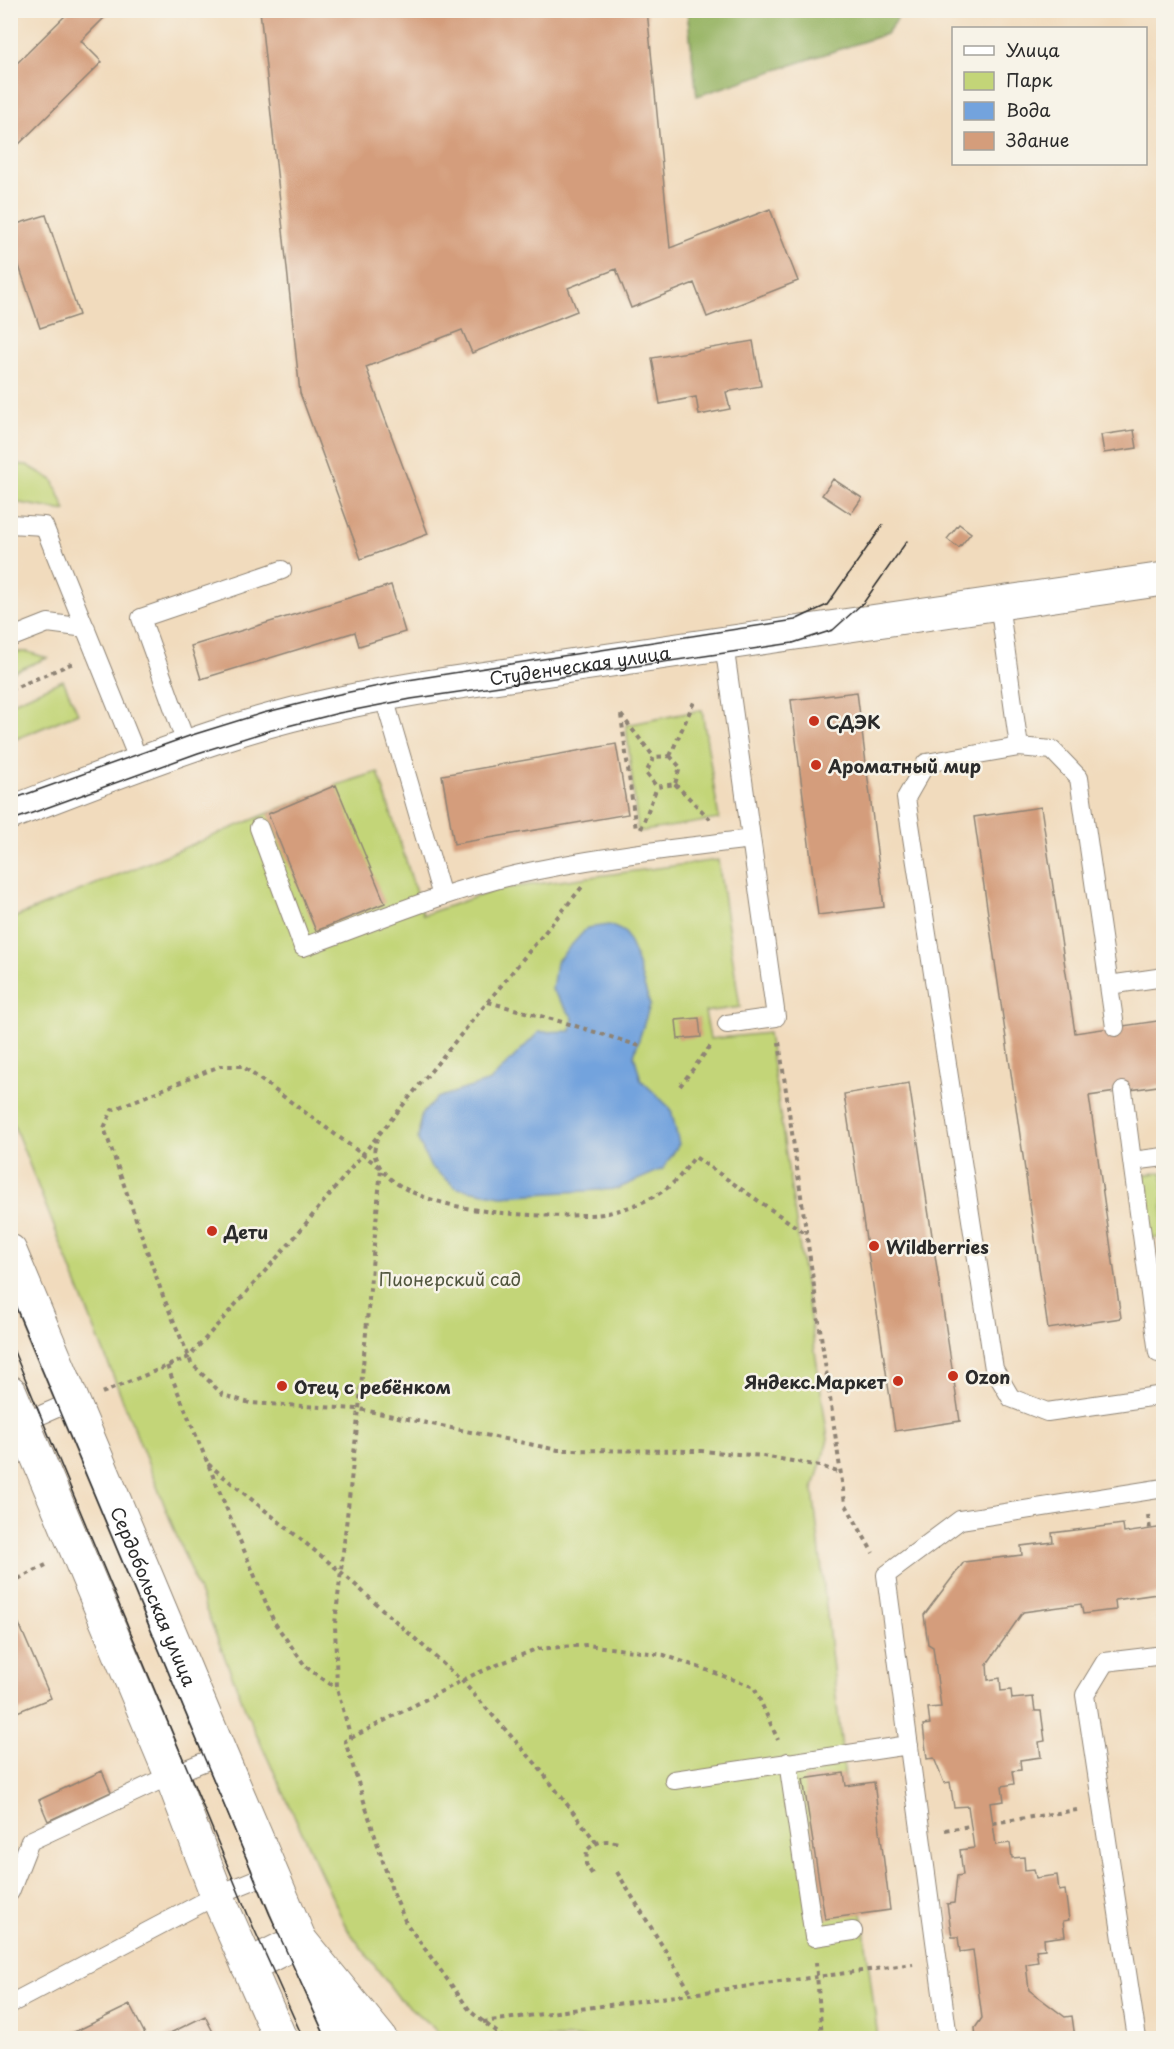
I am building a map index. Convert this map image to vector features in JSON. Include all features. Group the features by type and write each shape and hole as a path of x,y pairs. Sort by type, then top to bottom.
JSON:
{"main road":[{"name":"Студенческая улица","path":"10,813 187,746 265,722 383,694 1164,579"},
{"name":"Сердобольская улица","path":"10,1251 87,1397 221,1755 300,1941 380,2038"},
{"path":"10,1392 17,1426 171,1775 217,1895 280,2038"},
{"path":"248,1966 300,1941 345,2038"}],"lane":[{"path":"10,524 44,526 140,764"},
{"path":"187,746 141,618 282,570"},
{"path":"999,603 1019,747"},
{"path":"10,638 48,623 86,628"},
{"path":"724,644 776,1017 727,1024"},
{"path":"383,694 442,896"},
{"path":"1115,1028 1079,778 1052,750 1019,747 926,763 906,798 994,1369 1011,1398 1047,1412 1164,1395"},
{"path":"259,828 303,947 442,896 514,875 751,831"},
{"path":"1109,985 1164,978"},
{"path":"1123,1090 1158,1353 1164,1353"},
{"path":"1132,1161 1164,1157"},
{"path":"17,1426 87,1397"},
{"path":"948,2038 886,1575 960,1520 1164,1488"},
{"path":"1137,2038 1085,1695 1105,1662 1164,1655"},
{"path":"674,1780 909,1744"},
{"path":"10,1892 30,1841 171,1775 221,1755"},
{"path":"788,1762 814,1937 853,1931"},
{"path":"10,2004 217,1895 271,1873"}],"path":[{"path":"10,690 96,654"},
{"path":"670,756 694,702"},
{"path":"654,757 621,715 638,839 657,787"},
{"path":"670,756 680,767 675,783"},
{"path":"654,757 670,756"},
{"path":"654,757 646,772 657,787"},
{"path":"675,783 718,827 751,831"},
{"path":"657,787 675,783"},
{"path":"87,1397 189,1357 289,1244 605,859"},
{"path":"488,1002 643,1047"},
{"path":"776,1017 845,1503 886,1575"},
{"path":"680,1086 727,1024"},
{"path":"381,1168 242,1066 220,1066 112,1110 104,1128 163,1296 191,1363 223,1395 250,1402 359,1409 558,1450 700,1451 753,1455 820,1466 840,1473"},
{"path":"377,1137 374,1154 381,1168 393,1182 412,1193 446,1205 555,1216 607,1214 649,1199 674,1183 695,1157 805,1233"},
{"path":"351,1738 337,1688 334,1624 359,1409 381,1168"},
{"path":"167,1366 274,1622 306,1667 337,1688"},
{"path":"208,1464 341,1572 462,1681 536,1764 596,1842"},
{"path":"10,1583 46,1565"},
{"path":"1158,1594 1164,1636"},
{"path":"504,2038 471,2012 406,1923 392,1890 345,1741 462,1681 536,1649 587,1645 664,1655 754,1687 788,1762"},
{"path":"993,1823 1102,1806"},
{"path":"938,1832 971,1826"},
{"path":"592,1874 586,1864 587,1850 596,1842 609,1840 618,1843"},
{"path":"618,1872 692,1994"},
{"path":"814,1937 822,2038"},
{"path":"483,2022 938,1961"}],"green space":[{"path":"895,10 897,20 886,34 697,96 687,11"},
{"path":"11,464 27,465 53,480 66,511 11,503"},
{"path":"28,652 47,658 11,673 11,653"},
{"path":"63,680 78,713 11,741 11,703"},
{"path":"702,710 719,819 638,832 626,725"},
{"name":"Пионерский сад","path":"378,772 423,915 499,889 718,860 740,1007 705,1012 710,1039 768,1033 828,1439 813,1490 846,1786 878,2038 445,2038 398,1997 346,1927 248,1716 11,1118 11,919 337,785"},
{"path":"1163,1172 1163,1237 1150,1239 1141,1175"}],"water":[{"path":"609,925 625,932 634,952 650,1005 634,1055 641,1080 671,1109 679,1144 663,1169 617,1189 501,1196 457,1188 430,1166 418,1140 421,1115 437,1098 490,1081 539,1032 571,1031 573,1018 552,990 556,962 587,928"}],"building":[{"path":"71,10 112,10 81,41 102,62 10,153 10,70"},
{"path":"260,10 647,10 670,248 770,209 798,281 707,317 694,283 631,308 616,269 568,288 577,311 472,353 462,330 366,367 428,534 361,559 300,393"},
{"path":"46,215 79,315 40,328 10,239 10,226"},
{"path":"753,341 761,386 726,392 730,409 699,415 696,397 660,404 652,358"},
{"path":"1134,430 1137,448 1104,453 1101,435"},
{"path":"833,479 862,498 851,514 822,495"},
{"path":"959,524 971,533 959,548 947,539"},
{"path":"391,585 405,632 359,646 355,632 201,679 191,646"},
{"path":"857,692 884,907 818,915 791,700"},
{"path":"616,744 628,814 454,844 442,775"},
{"path":"336,785 385,903 316,931 268,814"},
{"path":"1041,807 1075,1033 1164,1020 1164,1085 1089,1096 1121,1318 1048,1329 974,817"},
{"path":"699,1018 701,1037 678,1039 676,1020"},
{"path":"909,1083 960,1421 895,1431 844,1094"},
{"path":"1123,1524 1124,1533 1164,1527 1164,1593 1115,1600 1116,1610 1083,1614 1081,1604 1023,1612 987,1664 988,1680 1000,1678 1001,1691 1011,1690 1012,1699 1033,1697 1035,1711 1041,1711 1045,1741 1039,1742 1041,1757 1020,1760 1021,1770 1012,1771 1014,1784 1002,1786 1004,1801 990,1803 996,1845 1010,1843 1012,1858 1024,1857 1025,1870 1034,1869 1036,1878 1057,1875 1059,1891 1065,1890 1069,1920 1063,1921 1065,1936 1044,1939 1045,1949 1036,1950 1038,1962 1026,1964 1029,1990 1065,2017 1072,2016 1075,2038 976,2038 975,2028 982,2018 973,1950 960,1952 958,1937 952,1937 947,1904 954,1903 957,1876 963,1875 960,1850 974,1848 968,1806 954,1807 950,1782 944,1783 934,1758 927,1759 923,1725 930,1724 928,1708 941,1707 933,1647 928,1644 924,1615 964,1562 1022,1555 1021,1546 1053,1542 1052,1533"},
{"path":"10,1603 51,1698 10,1715"},
{"path":"102,1771 111,1792 48,1821 39,1800"},
{"path":"844,1773 846,1786 874,1782 890,1910 825,1919 803,1779"},
{"path":"130,2005 147,2038 62,2038"},
{"path":"205,2016 216,2038 160,2038"}],"tram line":[{"path":"10,800 192,735 263,713 335,695 408,680 795,620 827,605 883,525"},
{"path":"10,821 198,753 268,731 339,713 411,699 793,643 833,630 864,602 907,541"},
{"path":"10,1293 270,1915 326,2038"},
{"path":"10,1342 251,1922 303,2038"}],"place":[{"name":"СДЭК","path":"814,721"},
{"name":"Ароматный мир","path":"816,765"},
{"name":"Дети","path":"212,1231"},
{"name":"Wildberries","path":"874,1246"},
{"name":"Ozon","path":"953,1376"},
{"name":"Яндекс.Маркет","path":"898,1381"},
{"name":"Отец с ребёнком","path":"282,1386"}]}
